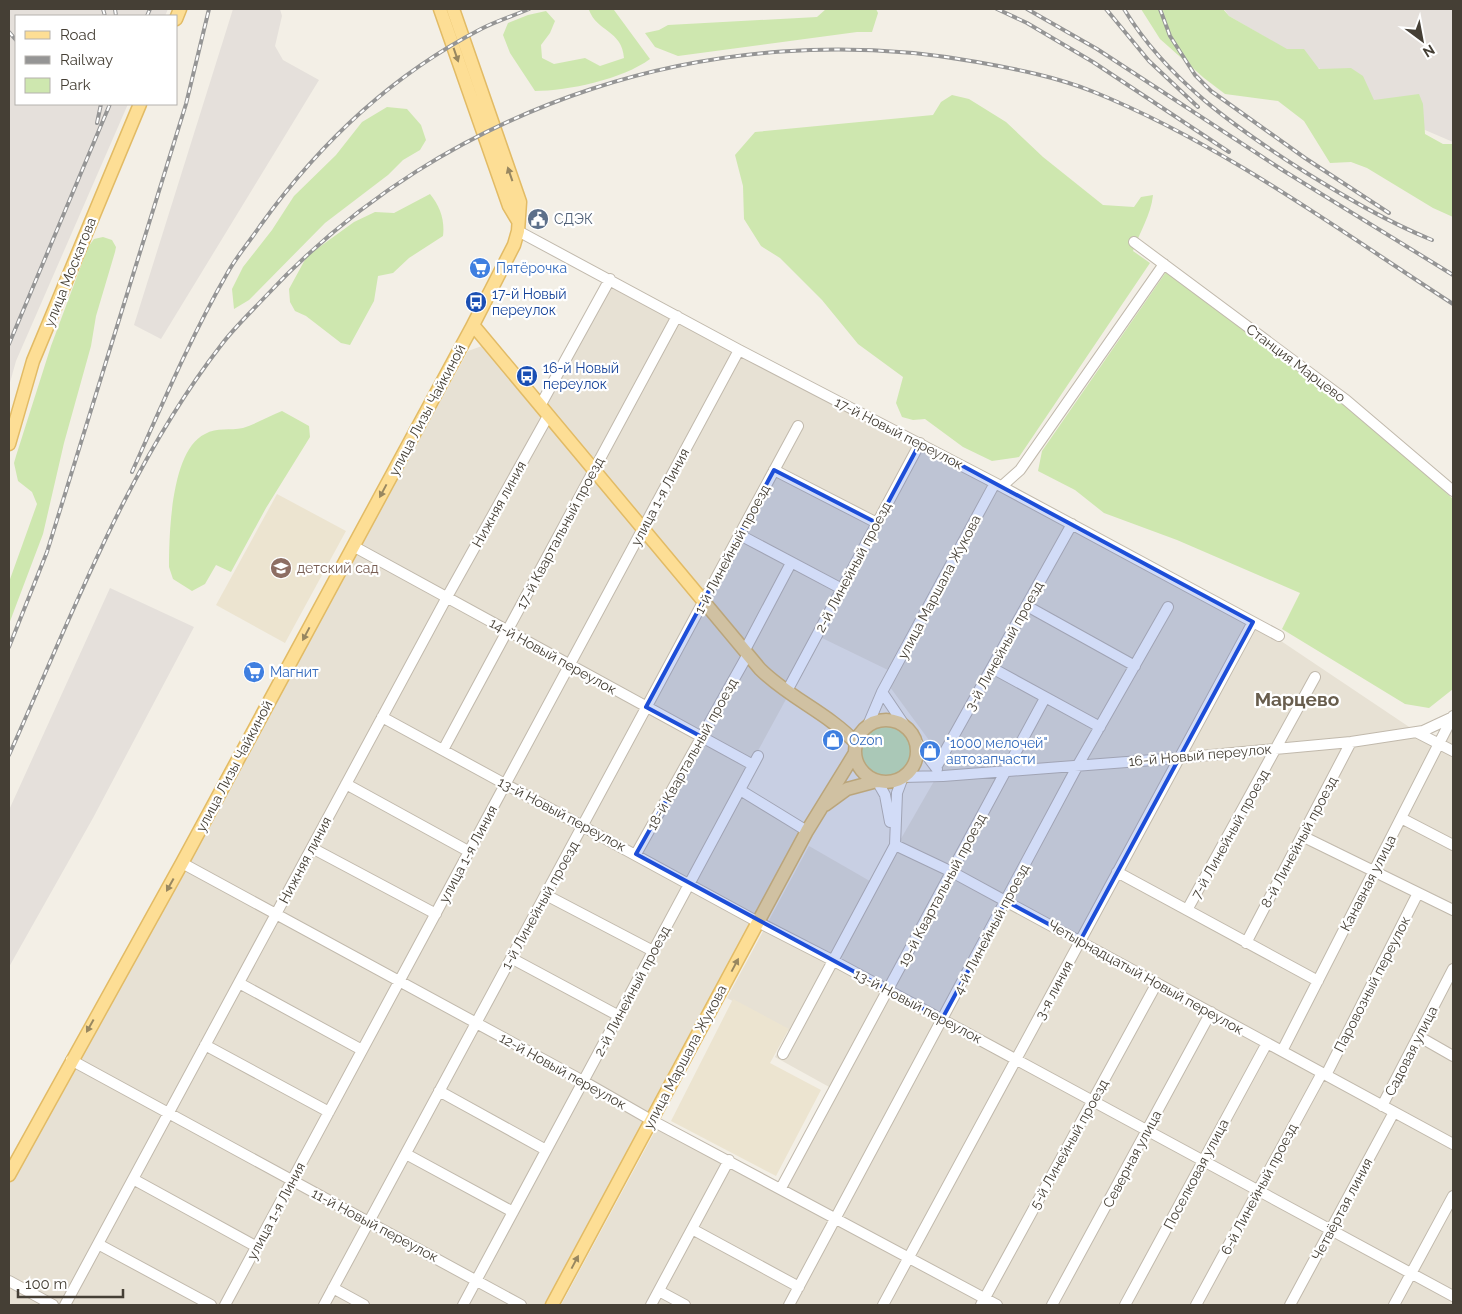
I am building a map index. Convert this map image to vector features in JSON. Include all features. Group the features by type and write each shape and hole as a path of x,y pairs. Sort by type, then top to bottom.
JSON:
{"main road":[{"path":"440,9 509,206 518,226"},
{"name":"улица Лизы Чайкиной","path":"9,1175 71,1060 182,863 510,254 518,226 520,202 453,9"},
{"name":"улица Москатова","path":"9,444 33,361 140,105"},
{"path":"473,325 746,652 774,682 843,729 855,748 861,770 877,781 893,781 903,777 916,761 917,750 915,740 906,726 889,720 880,720 867,726 843,729"},
{"path":"855,748 867,726"},
{"name":"улица Маршала Жукова","path":"552,1305 807,831 855,748"},
{"name":"улица Маршала Жукова","path":"819,810 848,789 877,781"}],"street":[{"name":"17-й Новый переулок","path":"518,226 739,350 999,484 1279,636"},
{"name":"Станция Марцево","path":"1134,242 1346,400 1453,491"},
{"name":"улица Маршала Жукова","path":"867,726 882,692 999,484 1020,470 1164,264"},
{"path":"540,406 610,279"},
{"name":"17-й Квартальный проезд","path":"443,750 677,316"},
{"name":"улица 1-я Линия","path":"225,1305 739,350"},
{"name":"Нижняя линия","path":"65,1305 447,597 548,416"},
{"name":"1-й Линейный проезд","path":"324,1305 798,426"},
{"name":"2-й Линейный проезд","path":"787,691 920,444"},
{"path":"774,470 877,523"},
{"name":"3-й Линейный проезд","path":"934,764 938,764 1072,524"},
{"path":"740,535 842,589"},
{"name":"14-й Новый переулок","path":"353,546 702,737 756,761"},
{"name":"18-й Квартальный проезд","path":"636,854 702,737 791,563"},
{"path":"1027,606 1135,666"},
{"name":"4-й Линейный проезд","path":"789,1305 1078,765 1168,607"},
{"name":"3-я линия","path":"883,1305 1253,622"},
{"path":"992,668 1100,727"},
{"name":"7-й Линейный проезд","path":"1187,910 1315,677"},
{"path":"882,692 906,726"},
{"name":"19-й Квартальный проезд","path":"781,1188 1045,698"},
{"name":"16-й Новый переулок","path":"903,777 943,776 1179,758 1351,742 1416,732 1436,726 1453,716"},
{"name":"Канавная улица","path":"1282,1051 1453,716"},
{"name":"13-й Новый переулок","path":"382,717 690,883 758,922 942,1019 1453,1296"},
{"path":"1416,732 1453,751"},
{"path":"915,740 943,776"},
{"name":"8-й Линейный проезд","path":"1246,942 1351,742"},
{"name":"2-й Линейный проезд","path":"463,1305 756,761"},
{"path":"782,1054 834,961 895,845 896,794 903,777"},
{"path":"877,781 884,795 895,845"},
{"path":"346,784 468,851"},
{"path":"740,790 807,831"},
{"path":"1401,818 1453,844"},
{"path":"1302,836 1453,910"},
{"name":"Четырнадцатый Новый переулок","path":"895,845 952,872 1394,1112"},
{"path":"312,848 436,914"},
{"name":"12-й Новый переулок","path":"182,863 583,1081 651,1120 909,1257 982,1302 997,1305"},
{"path":"1117,872 1318,982"},
{"name":"Паровозный переулок","path":"1324,1074 1418,893"},
{"path":"546,895 653,951"},
{"path":"511,958 619,1016"},
{"name":"Садовая улица","path":"1382,1106 1453,969"},
{"path":"239,983 362,1050"},
{"name":"5-й Линейный проезд","path":"982,1302 1156,983"},
{"name":"Северная улица","path":"1052,1305 1211,1012"},
{"path":"1418,1036 1453,1056"},
{"name":"Поселковая улица","path":"1125,1305 1267,1043"},
{"path":"205,1045 329,1112"},
{"name":"11-й Новый переулок","path":"71,1060 521,1305"},
{"name":"6-й Линейный проезд","path":"1196,1305 1258,1190 1324,1074"},
{"path":"439,1091 546,1150"},
{"path":"1394,1112 1453,1144"},
{"name":"Четвёртая линия","path":"1290,1305 1394,1112"},
{"path":"406,1154 513,1212"},
{"path":"651,1305 729,1160"},
{"path":"133,1179 257,1246"},
{"path":"1394,1305 1453,1196"},
{"path":"692,1229 799,1287"},
{"path":"98,1244 211,1305"},
{"path":"9,1281 53,1305"},
{"path":"334,1288 364,1305"},
{"path":"659,1291 685,1305"}],"highlighted area":[{"path":"920,443 1253,622 1080,941 1006,901 942,1019 636,854 702,737 646,707 774,470 877,523"}],"shaded area":[{"path":"9,9 168,9 165,15 15,15 15,105 128,105 16,361 9,386"},
{"path":"233,9 280,9 282,16 275,46 283,60 319,80 161,339 134,325"},
{"path":"1224,9 1453,9 1453,142 1425,130 1229,16"},
{"path":"612,284 990,481 890,671 820,637 736,791 803,831 547,1305 58,1305 9,1279 9,1184 468,351 482,346 538,414"},
{"path":"997,486 1278,639 1442,749 1453,728 1453,1305 561,1305 661,1120 780,1184 831,1088 775,1057 789,1031 727,998 809,846 875,884 945,762 890,687"},
{"name":"детский сад","path":"277,494 346,531 285,643 216,605"},
{"path":"110,588 194,627 93,818 9,967 9,810"},
{"path":"733,999 789,1029 770,1063 821,1090 776,1176 671,1121"},
{"path":"9,1284 48,1305 9,1305"}],"green space":[{"path":"826,9 876,9 878,13 872,32 857,32 678,56 655,47 645,33 659,30 668,25 817,17"},
{"path":"1141,9 1223,9 1229,16 1287,49 1304,49 1319,69 1351,68 1363,76 1374,100 1419,94 1423,104 1425,134 1443,144 1453,144 1453,217 1433,208 1367,168 1351,162 1330,163 1304,121 1278,101 1225,94 1160,39"},
{"path":"589,10 614,10 650,59 639,66 610,78 563,89 535,91 510,53 503,35 508,23 528,15 546,11 555,21 550,33 541,45 542,58 554,64 585,58 600,66 624,58 619,42 598,23"},
{"path":"952,95 969,99 1006,122 1043,157 1103,205 1134,207 1141,197 1153,195 1147,217 1133,251 1150,263 1019,457 992,461 963,447 925,419 913,420 902,417 896,403 903,377 858,344 822,300 780,258 761,246 744,219 743,186 735,155 755,132 933,115 941,102"},
{"path":"387,107 407,109 421,125 426,140 420,150 403,160 388,175 325,223 249,300 234,309 232,289 243,267 272,230 294,196 336,155 362,122"},
{"path":"430,194 437,203 441,213 443,236 409,258 393,273 378,276 374,301 350,345 341,343 306,316 295,311 290,302 289,289 307,256 354,222 375,212 394,213"},
{"path":"103,237 112,240 116,247 115,252 96,316 91,346 64,443 43,534 9,624 9,582 37,504 32,492 18,481 14,463 51,346 88,247 94,239"},
{"path":"1166,272 1277,353 1349,409 1385,438 1453,499 1453,689 1429,708 1405,704 1282,629 1300,593 1177,540 1104,513 1075,490 1038,471 1042,451"},
{"path":"282,411 309,426 310,437 266,508 231,572 216,565 205,584 192,591 173,579 169,567 171,515 174,494 185,457 194,443 205,434 219,430 243,428"},
{"path":"886,724 896,726 905,732 911,741 913,751 911,761 905,770 896,776 886,778 876,776 867,770 861,761 859,751 861,741 867,732 876,726"}],"railway":[{"path":"103,9 105,15"},
{"path":"115,9 116,15"},
{"path":"147,15 150,9"},
{"path":"9,647 47,552 186,104 209,9"},
{"path":"132,472 189,346 214,296 235,260 282,196 306,168 359,114 417,68 448,47 481,29 529,9"},
{"path":"997,9 1027,23 1093,62 1229,152"},
{"path":"1027,9 1097,49 1284,171 1453,275"},
{"path":"1106,9 1149,61 1198,107"},
{"path":"1124,9 1141,35 1161,58 1205,101 1229,120 1279,155 1336,191 1383,217 1432,240"},
{"path":"1160,9 1170,36 1195,75 1211,91 1305,158 1389,213"},
{"path":"9,32 15,39"},
{"path":"9,755 79,596 129,491 188,391 232,332 266,296 338,229 416,171 502,125 592,89 685,64 782,52 879,51 977,62 1036,74 1094,92 1188,137 1278,189 1453,304"},
{"path":"97,123 101,105"},
{"path":"9,344 110,105"}],"place":[{"name":"СДЭК","path":"538,219"},
{"name":"Пятёрочка","path":"480,268"},
{"name":"17-й Новый переулок","path":"476,302"},
{"name":"16-й Новый переулок","path":"527,376"},
{"name":"детский сад","path":"281,568"},
{"name":"Магнит","path":"254,672"},
{"name":"Ozon","path":"833,740"},
{"name":"\"1000 мелочей\" автозапчасти","path":"930,751"}],"district":[{"name":"Марцево","path":"1297,699"}]}
